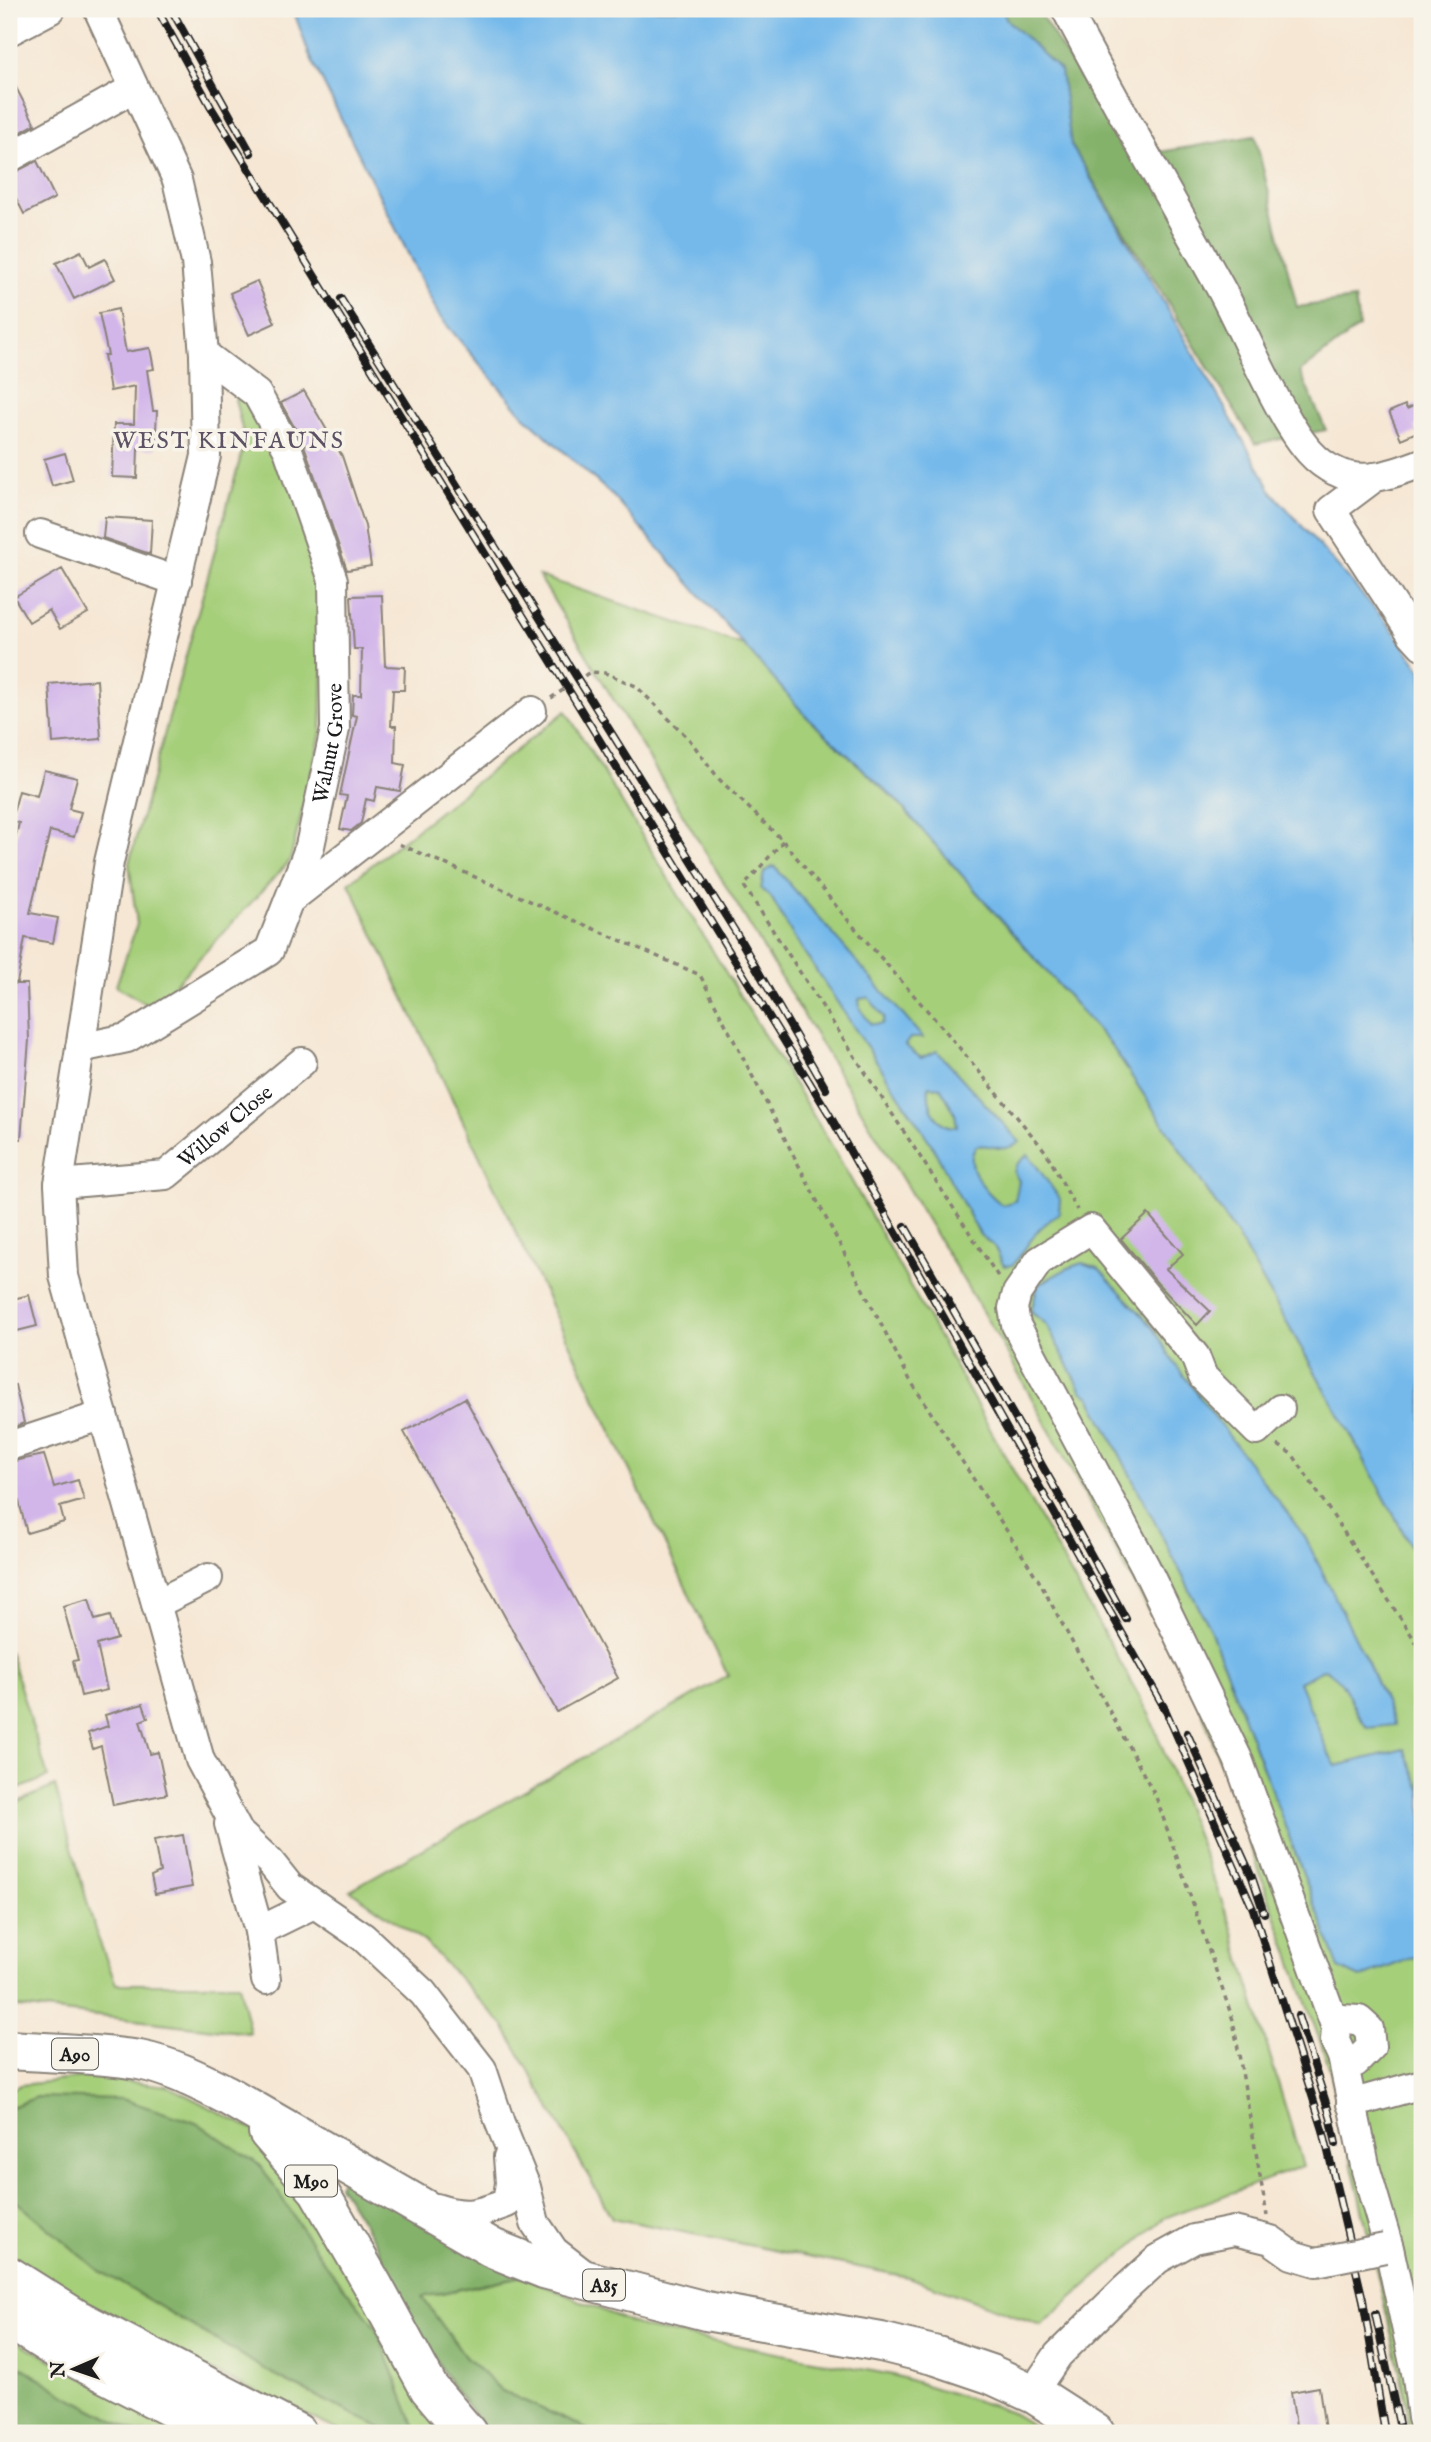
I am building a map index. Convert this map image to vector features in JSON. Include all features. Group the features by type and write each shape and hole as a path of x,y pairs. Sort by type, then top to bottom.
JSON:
{"highway":[{"name":"A90","path":"9,2050 141,2060"},
{"name":"A85","path":"9,2074 49,2065 141,2060 184,2074 225,2094 492,2248 544,2269 706,2311 881,2342 937,2356 990,2374 1036,2395 1095,2433"},
{"name":"M90","path":"49,2065 105,2068 171,2083 222,2101 268,2132 318,2190 429,2388 467,2433"},
{"path":"9,2276 77,2319 297,2433"},
{"path":"9,2319 50,2345 221,2433"}],"street":[{"path":"9,32 51,9"},
{"path":"98,9 177,180 196,262 204,354 206,456 109,862 58,1184 64,1276 200,1760 239,1833 290,1887 363,1937 423,1993 482,2069 526,2187 535,2223 554,2251 595,2283"},
{"path":"1066,9 1222,291 1290,425 1310,454 1335,472 1358,478 1375,477 1422,463"},
{"path":"9,158 134,88"},
{"name":"Walnut Grove","path":"80,1048 127,1038 269,951 310,846 335,729 333,580 288,450 257,394 204,354"},
{"path":"1375,477 1331,510 1412,634 1422,645"},
{"path":"40,534 177,581"},
{"path":"289,900 531,711"},
{"name":"Willow Close","path":"58,1184 166,1175 302,1062"},
{"path":"1280,1409 1257,1431 1203,1377 1195,1356 1091,1229 1039,1261 1017,1293 1013,1308 1016,1325 1145,1566 1238,1759 1336,2028 1342,2019 1359,2020 1369,2029 1371,2046 1356,2062 1342,2056 1366,2169 1417,2377 1422,2418"},
{"path":"9,1447 103,1415"},
{"path":"156,1604 208,1578"},
{"path":"222,1801 259,1931 266,1980"},
{"path":"259,1931 314,1904"},
{"path":"1352,2104 1422,2084"},
{"path":"398,2194 451,2213 479,2214 507,2203 509,2161 500,2123"},
{"path":"1036,2395 1058,2355 1158,2259 1194,2239 1234,2231 1271,2241 1292,2255 1316,2262 1387,2248"}],"path":[{"path":"531,711 590,673 605,673 636,686 689,739 719,779 783,841 1046,1152 1069,1199 1091,1229"},
{"path":"374,834 700,975 910,1380 1038,1581 1156,1797 1233,2020 1271,2241"},
{"path":"783,841 744,886 1015,1303"},
{"path":"1257,1431 1293,1455 1422,1651"}],"green space":[{"path":"953,9 1037,9 1130,157 1255,136 1297,307 1355,299 1359,327 1300,372 1326,430 1255,444 1071,145"},
{"path":"247,397 307,518 325,596 321,733 290,861 153,1008 116,986 137,924 129,863 245,441 235,399"},
{"path":"539,576 746,646 806,716 896,800 1111,1045 1236,1234 1346,1426 1422,1567 1422,2433 1409,2433 1407,2402 1329,2066 1198,1700 1003,1346"},
{"path":"566,711 835,1151 1149,1714 1230,1922 1303,2166 1164,2218 1041,2325 908,2277 612,2218 504,2026 425,1942 350,1890 728,1676 349,883"},
{"path":"9,1651 48,1777 9,1793"},
{"path":"55,1786 95,1930 116,1984 239,1984 250,2033 9,2006 9,1806"},
{"path":"89,2077 168,2086 264,2135 459,2433 417,2433 376,2328 321,2258 37,2097 9,2108 9,2090 21,2085"},
{"path":"37,2097 122,2099 199,2124 261,2166 321,2258 376,2328 417,2433 392,2433 283,2380 97,2269 17,2202 9,2194 9,2108"},
{"path":"345,2176 522,2276 422,2297 465,2357 502,2391 595,2433 489,2433 455,2390 414,2326 375,2242 339,2185"},
{"path":"9,2194 97,2269 283,2380 392,2433 344,2433 186,2359 9,2257"},
{"path":"522,2276 644,2328 893,2375 1009,2411 1045,2433 595,2433 502,2391 465,2357 422,2297"},
{"path":"9,2337 188,2433 138,2433 69,2397 9,2359"},
{"path":"9,2359 69,2397 138,2433 9,2433"}],"water":[{"path":"293,9 1002,9 1007,20 1061,71 1071,145 1273,493 1389,625 1422,671 1422,1567 1346,1426 1236,1234 1111,1045 896,800 806,716 613,496 523,415 439,316 309,54"},
{"path":"774,866 923,1038 910,1038 905,1045 921,1058 937,1051 1020,1142 1008,1148 976,1146 972,1163 986,1190 1002,1205 1015,1201 1019,1181 1014,1173 1016,1165 1028,1154 1060,1199 1059,1213 1039,1229 1013,1265 1004,1266 994,1246 980,1235 930,1142 792,934 771,897 761,889 764,872","holes":["868,997 884,1017 882,1024 871,1024 860,1009 859,999","929,1086 940,1087 955,1113 957,1127 943,1124 934,1114"]},
{"path":"1082,1263 1098,1268 1153,1327 1175,1364 1305,1537 1369,1665 1395,1725 1368,1728 1342,1684 1325,1669 1299,1682 1336,1766 1404,1749 1422,1792 1422,1954 1360,1978 1339,1968 1210,1629 1090,1397 1082,1391 1046,1324 1031,1312 1038,1285"}],"building":[{"path":"9,74 35,124 9,139"},
{"path":"37,161 55,198 24,214 9,184 9,175"},
{"path":"81,251 89,267 105,259 115,279 74,299 56,263"},
{"path":"257,281 275,323 249,335 230,293"},
{"path":"118,309 126,352 150,348 154,369 147,370 153,411 157,411 155,449 138,448 137,478 112,477 114,424 134,424 135,386 110,391 104,355 108,355 99,313"},
{"path":"304,391 342,456 365,526 371,566 347,570 304,445 281,403"},
{"path":"1422,402 1422,423 1415,427 1417,432 1401,439 1389,412 1405,405 1407,409"},
{"path":"65,453 73,480 52,486 44,459"},
{"path":"105,517 152,520 150,554 103,538"},
{"path":"62,569 88,613 60,629 49,610 29,622 14,597"},
{"path":"382,595 385,666 405,667 404,690 393,690 391,726 396,726 395,763 405,765 400,791 377,787 374,801 366,799 361,823 351,831 340,829 347,796 340,795 357,716 352,715 353,695 361,695 362,649 354,649 351,596"},
{"path":"97,680 101,739 53,743 49,684"},
{"path":"44,770 77,778 69,809 81,812 74,837 50,831 30,913 58,918 53,943 25,938 17,983 9,982 9,865 19,823 11,821 19,791 37,796"},
{"path":"9,984 27,984 29,1040 21,1139 9,1139"},
{"path":"1148,1214 1183,1254 1166,1269 1210,1311 1197,1325 1121,1239"},
{"path":"29,1295 37,1326 9,1333 9,1300"},
{"path":"9,1385 15,1385 24,1423 9,1429"},
{"path":"465,1398 618,1678 557,1712 404,1432"},
{"path":"44,1455 54,1487 78,1480 84,1500 60,1507 64,1522 27,1533 9,1462"},
{"path":"89,1599 95,1620 110,1616 117,1639 97,1645 107,1690 81,1696 73,1661 78,1660 63,1606"},
{"path":"143,1704 148,1718 140,1721 150,1754 158,1752 167,1794 113,1805 101,1746 93,1749 88,1733 108,1726 105,1715"},
{"path":"183,1835 192,1887 155,1894 151,1876 160,1872 154,1840"},
{"path":"1319,2387 1325,2430 1297,2433 1291,2392"}],"railway":[{"path":"157,9 211,107 829,1114 1165,1709 1253,1909 1323,2130 1363,2300 1385,2433"},
{"path":"171,9 251,153"},
{"path":"341,299 738,936 826,1089"},
{"path":"905,1226 1051,1481 1126,1619"},
{"path":"1187,1733 1252,1877 1264,1913"},
{"path":"1298,2016 1330,2115 1336,2144"},
{"path":"1375,2314 1401,2433"}],"district":[{"name":"WEST KINFAUNS","path":"229,440"}]}
